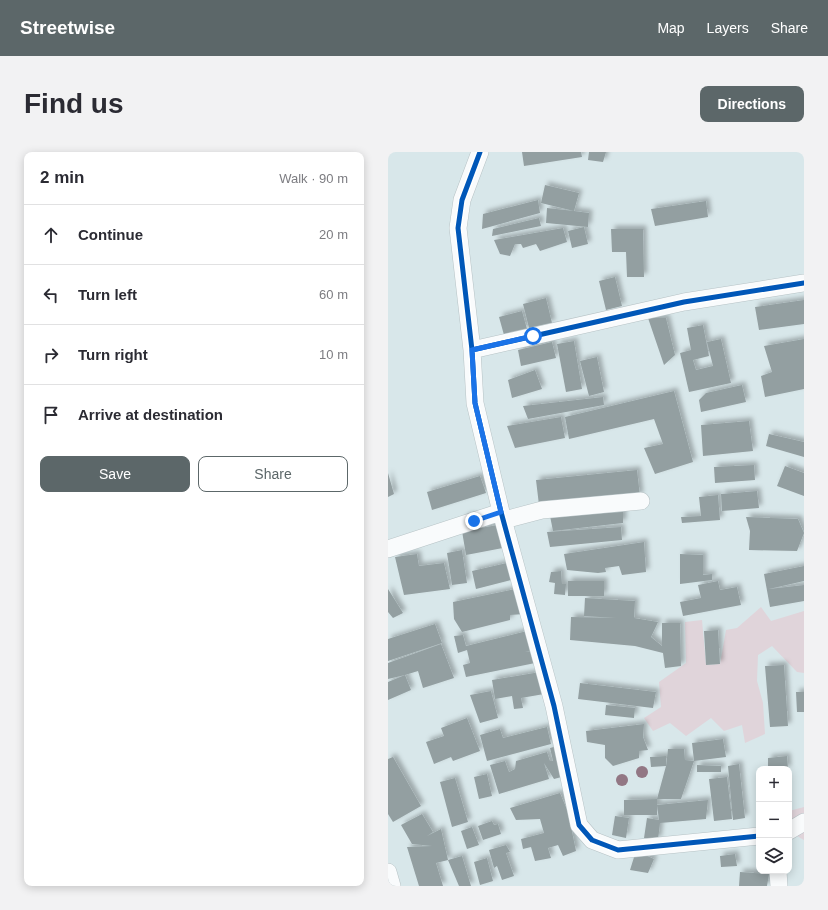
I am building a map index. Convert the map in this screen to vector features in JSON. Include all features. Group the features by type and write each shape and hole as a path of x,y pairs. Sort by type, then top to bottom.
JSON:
{"street":[{"path":"480,152 462,200 458,228 472,350 475,403 503,516 554,706 579,825 592,840 618,850 756,836"},
{"path":"472,350 684,302 804,282"},
{"path":"388,549 503,516 542,510 641,501"},
{"path":"792,829 804,822"},
{"path":"388,872 392,886"},
{"path":"778,874 779,886"}],"shaded area":[{"path":"761,607 771,621 804,611 804,673 797,672 772,646 758,655 757,681 763,703 765,734 745,743 742,725 724,731 711,718 686,736 670,723 653,731 644,718 661,707 659,682 686,663 685,622 702,620 706,665 720,664 726,630 737,628"},
{"path":"804,807 804,840 796,835 792,828 792,810"}],"building":[{"path":"522,152 581,152 582,157 524,166"},
{"path":"589,152 606,152 603,162 588,160"},
{"path":"545,185 579,193 574,211 541,203"},
{"path":"538,200 540,213 482,229 483,214"},
{"path":"706,201 708,217 655,226 651,209"},
{"path":"547,208 589,213 588,227 546,223"},
{"path":"539,218 541,226 492,236 493,229"},
{"path":"584,227 588,244 572,248 568,231"},
{"path":"563,228 567,242 540,251 536,244 523,248 521,244 515,244 510,256 500,254 494,240"},
{"path":"611,229 643,229 644,277 627,277 626,252 612,252"},
{"path":"615,277 622,306 606,310 599,281"},
{"path":"546,298 552,323 529,328 523,304"},
{"path":"804,300 804,324 759,330 755,307"},
{"path":"522,311 527,329 504,335 499,317"},
{"path":"648,318 666,318 675,355 664,365"},
{"path":"703,325 709,356 693,360 696,370 713,366 707,342 721,339 731,383 689,392 680,353 691,350 687,328"},
{"path":"804,339 804,389 765,397 761,376 772,372 764,346"},
{"path":"574,341 582,389 566,392 557,344"},
{"path":"552,342 556,358 521,366 518,350"},
{"path":"597,357 604,392 589,396 580,361"},
{"path":"535,370 542,389 512,398 508,380"},
{"path":"742,385 746,402 701,412 699,400 706,393"},
{"path":"674,391 693,462 655,474 644,448 663,444 654,419 569,439 565,417"},
{"path":"603,397 604,405 528,419 523,406"},
{"path":"561,417 565,438 515,448 507,426"},
{"path":"749,421 753,451 703,456 701,425"},
{"path":"769,434 804,442 804,457 766,446"},
{"path":"754,465 755,480 715,483 714,467"},
{"path":"785,466 804,473 804,496 777,486"},
{"path":"637,470 640,496 539,505 536,480"},
{"path":"388,473 394,494 388,497"},
{"path":"480,476 486,493 432,510 427,492"},
{"path":"757,491 759,508 722,511 721,494"},
{"path":"718,495 720,520 682,523 681,517 701,516 699,497"},
{"path":"623,512 623,523 553,531 550,516"},
{"path":"746,517 798,519 804,533 797,551 749,550 750,531"},
{"path":"504,524 508,547 466,555 462,531"},
{"path":"621,527 622,540 550,547 547,532"},
{"path":"644,542 646,572 622,575 619,566 605,568 606,572 598,573 567,570 564,554"},
{"path":"462,550 467,583 452,585 447,553"},
{"path":"417,554 419,566 444,563 450,589 404,595 395,557"},
{"path":"680,554 703,555 703,575 712,574 712,580 680,584"},
{"path":"511,562 515,579 476,589 472,571"},
{"path":"804,566 804,581 769,589 804,585 804,601 770,607 764,574"},
{"path":"561,571 562,584 566,584 565,595 554,594 555,583 549,582 551,572"},
{"path":"568,581 604,581 604,596 568,596"},
{"path":"718,581 720,590 737,587 741,605 683,616 680,602 701,598 698,585"},
{"path":"388,589 403,613 393,618 388,612"},
{"path":"515,589 524,614 510,615 510,620 462,632 454,619 453,602"},
{"path":"585,598 635,601 634,618 658,622 651,637 662,646 662,623 680,623 681,666 665,668 663,653 635,646 570,640 571,617 616,618 584,616"},
{"path":"435,624 442,643 388,661 388,639"},
{"path":"718,630 720,664 706,665 704,631"},
{"path":"527,631 532,650 525,652 538,650 540,662 466,677 463,665 470,663 467,650 458,653 454,636 463,635 466,646"},
{"path":"441,644 454,678 423,688 418,671 388,679 388,663"},
{"path":"784,665 788,726 770,727 765,666"},
{"path":"540,672 544,694 521,698 523,708 514,709 512,696 495,699 492,680"},
{"path":"405,675 411,690 388,700 388,682"},
{"path":"580,683 656,692 653,708 578,699"},
{"path":"491,691 498,718 480,723 470,695"},
{"path":"796,692 804,692 804,712 797,712"},
{"path":"606,705 635,708 634,718 605,715"},
{"path":"467,718 480,751 453,761 451,757 434,764 426,742 444,736 441,728"},
{"path":"644,724 643,737 648,750 639,751 639,758 613,766 605,758 605,745 587,742 586,731"},
{"path":"547,727 551,744 487,761 480,735 500,729 503,738"},
{"path":"723,739 726,757 694,761 692,743"},
{"path":"561,745 569,775 554,779 544,763 549,779 499,794 490,765 505,761 509,772 515,769 516,761 547,752 550,761 553,761 550,748"},
{"path":"668,749 684,749 685,760 694,761 681,799 657,799 666,766"},
{"path":"666,756 666,766 651,767 650,757"},
{"path":"787,756 788,766 768,766 768,758"},
{"path":"393,757 421,806 393,822 388,814 388,759"},
{"path":"739,764 745,818 733,820 728,766"},
{"path":"697,765 721,766 721,772 697,772"},
{"path":"487,774 492,796 479,799 474,777"},
{"path":"727,777 732,819 714,821 709,779"},
{"path":"455,778 468,822 452,827 440,782"},
{"path":"560,793 568,812 576,851 563,856 558,845 548,848 551,858 535,861 531,847 523,849 521,839 544,833 540,819 516,820 510,808"},
{"path":"657,799 657,815 624,815 624,800"},
{"path":"708,800 706,819 660,823 658,840 644,838 647,818 659,820 657,805"},
{"path":"422,814 433,832 427,836 441,829 448,860 436,863 443,886 419,886 407,847 432,846 412,844 401,825"},
{"path":"615,816 629,818 626,838 612,835"},
{"path":"492,821 494,825 498,824 501,834 483,840 478,826"},
{"path":"472,827 479,845 467,849 461,831"},
{"path":"506,845 510,852 506,853 514,876 502,880 497,866 494,868 489,850"},
{"path":"636,851 654,859 648,873 630,870"},
{"path":"735,854 737,866 721,867 720,856"},
{"path":"462,856 471,886 459,886 448,860"},
{"path":"487,858 493,881 480,885 474,862"},
{"path":"740,872 769,874 767,886 739,886"}],"cycle path":[{"path":"480,152 462,200 458,228 472,350 475,403 501,512 554,706 579,825 592,840 618,850 756,836"},
{"path":"472,350 684,302 804,283"}],"route":[{"path":"474,521 501,512 475,403 472,350 533,336"}]}
